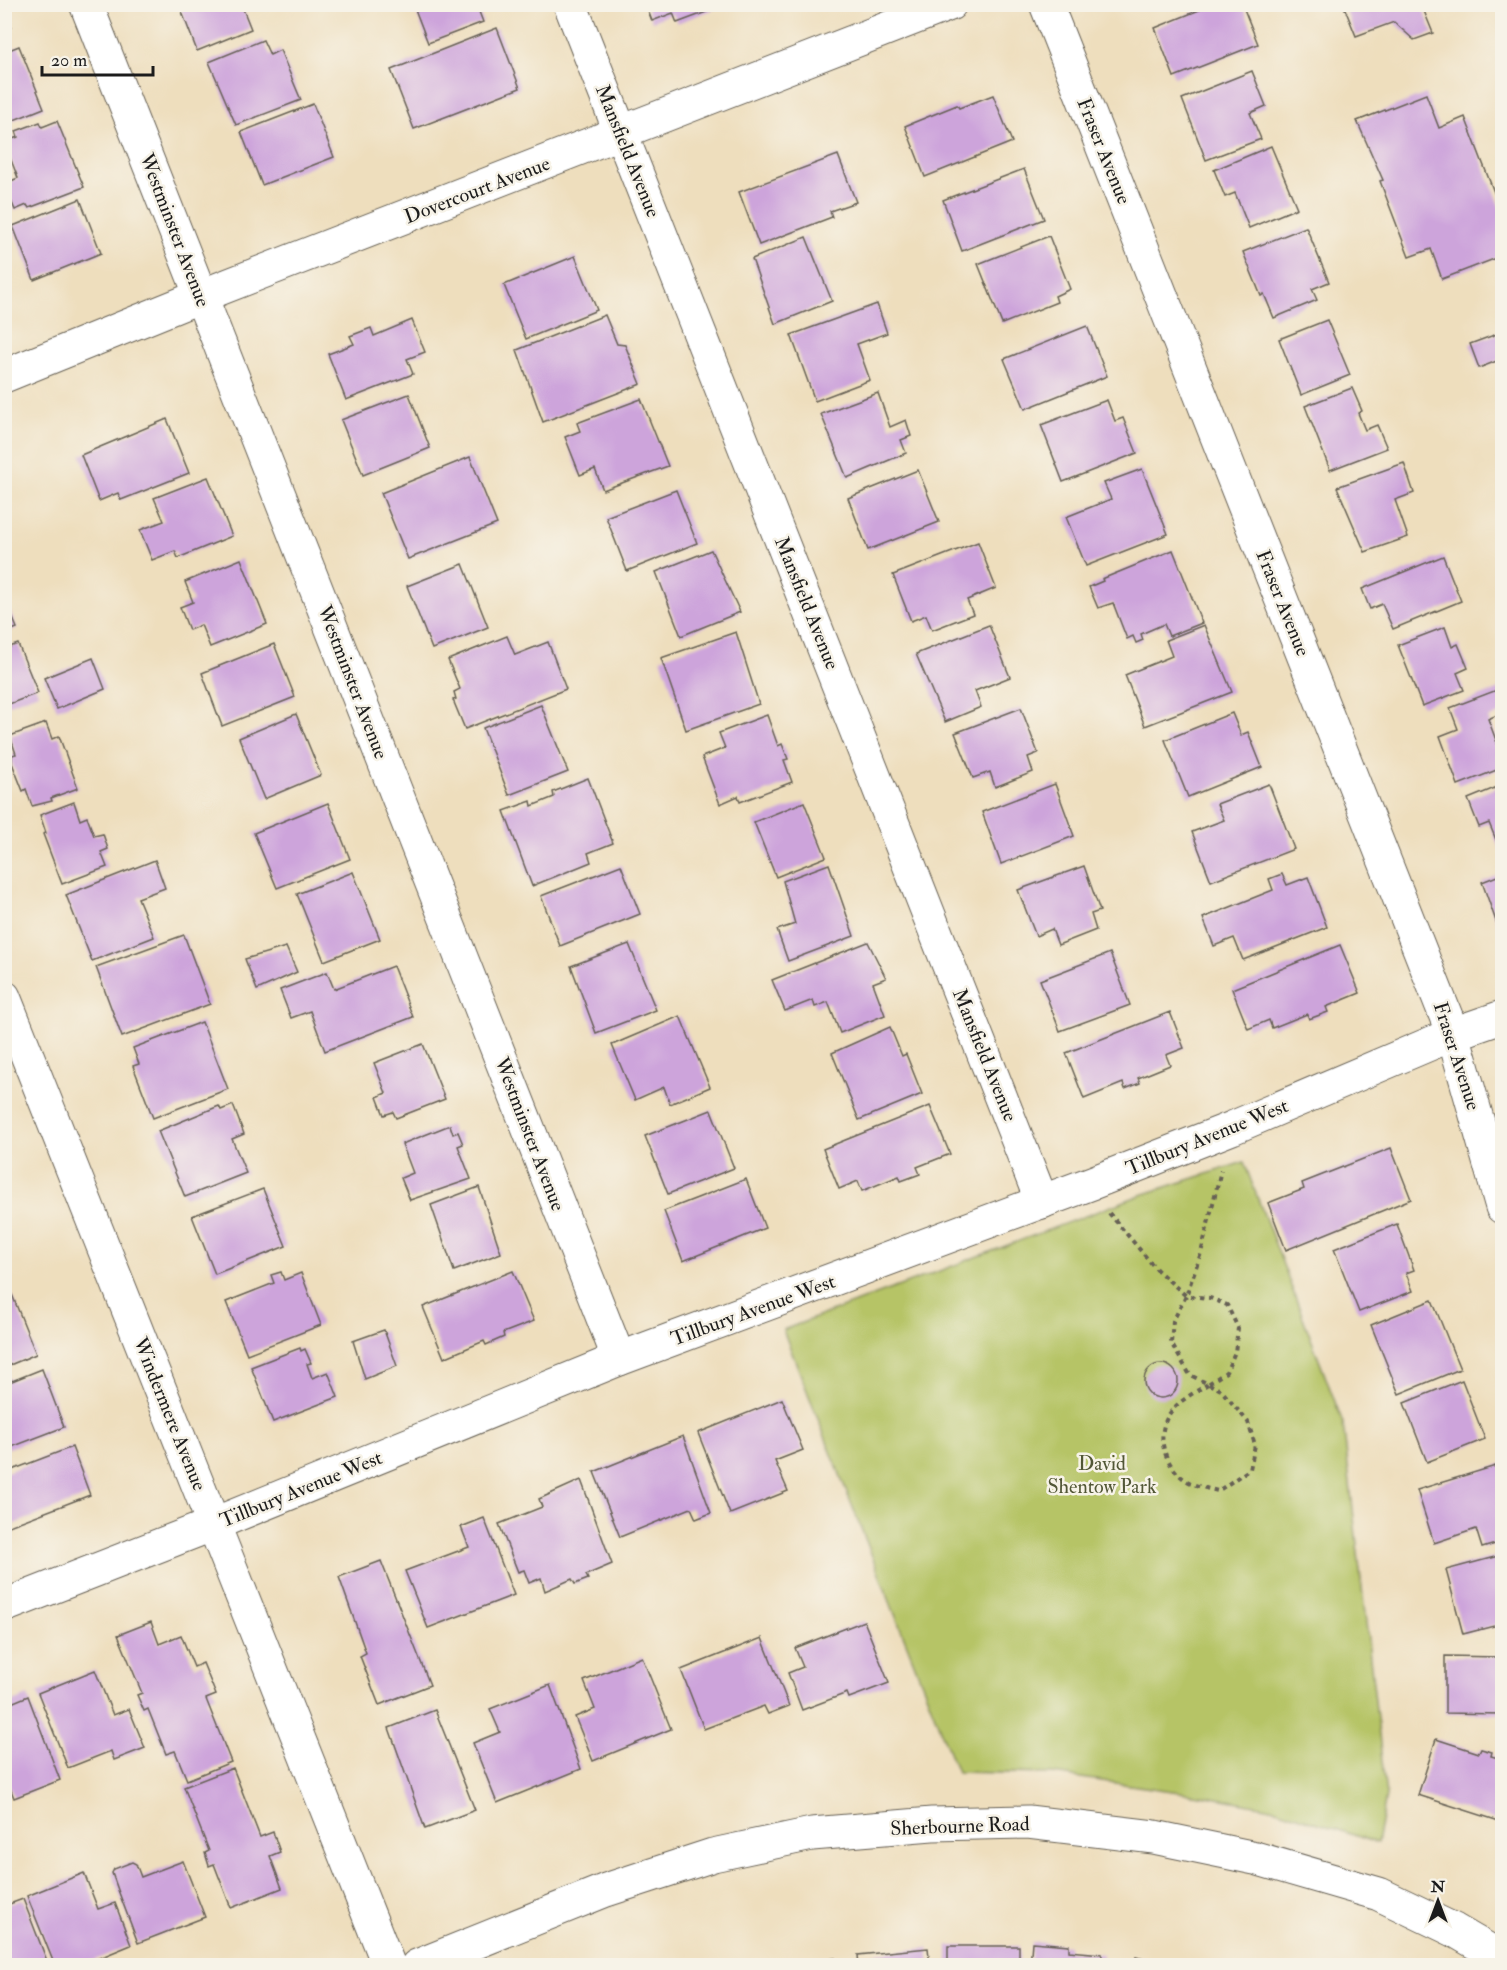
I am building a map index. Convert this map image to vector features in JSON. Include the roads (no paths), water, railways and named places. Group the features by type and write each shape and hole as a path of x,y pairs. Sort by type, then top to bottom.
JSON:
{"street":[{"name":"Westminster Avenue","path":"86,4 619,1359"},
{"name":"Mansfield Avenue","path":"570,4 1042,1202"},
{"name":"Dovercourt Avenue","path":"4,376 201,296 622,134 950,4"},
{"name":"Fraser Avenue","path":"1046,4 1453,1034 1503,1207"},
{"name":"Windermere Avenue","path":"4,997 388,1965"},
{"name":"Tillbury Avenue West","path":"4,1606 214,1524 619,1359 1092,1183 1232,1128 1453,1034 1503,1017"},
{"name":"Sherbourne Road","path":"417,1965 606,1890 713,1855 812,1834 932,1824 1029,1822 1154,1837 1255,1858 1379,1894 1454,1930 1503,1958"}],"park label":[{"name":"David Shentow Park","path":"1102,1474"}]}
